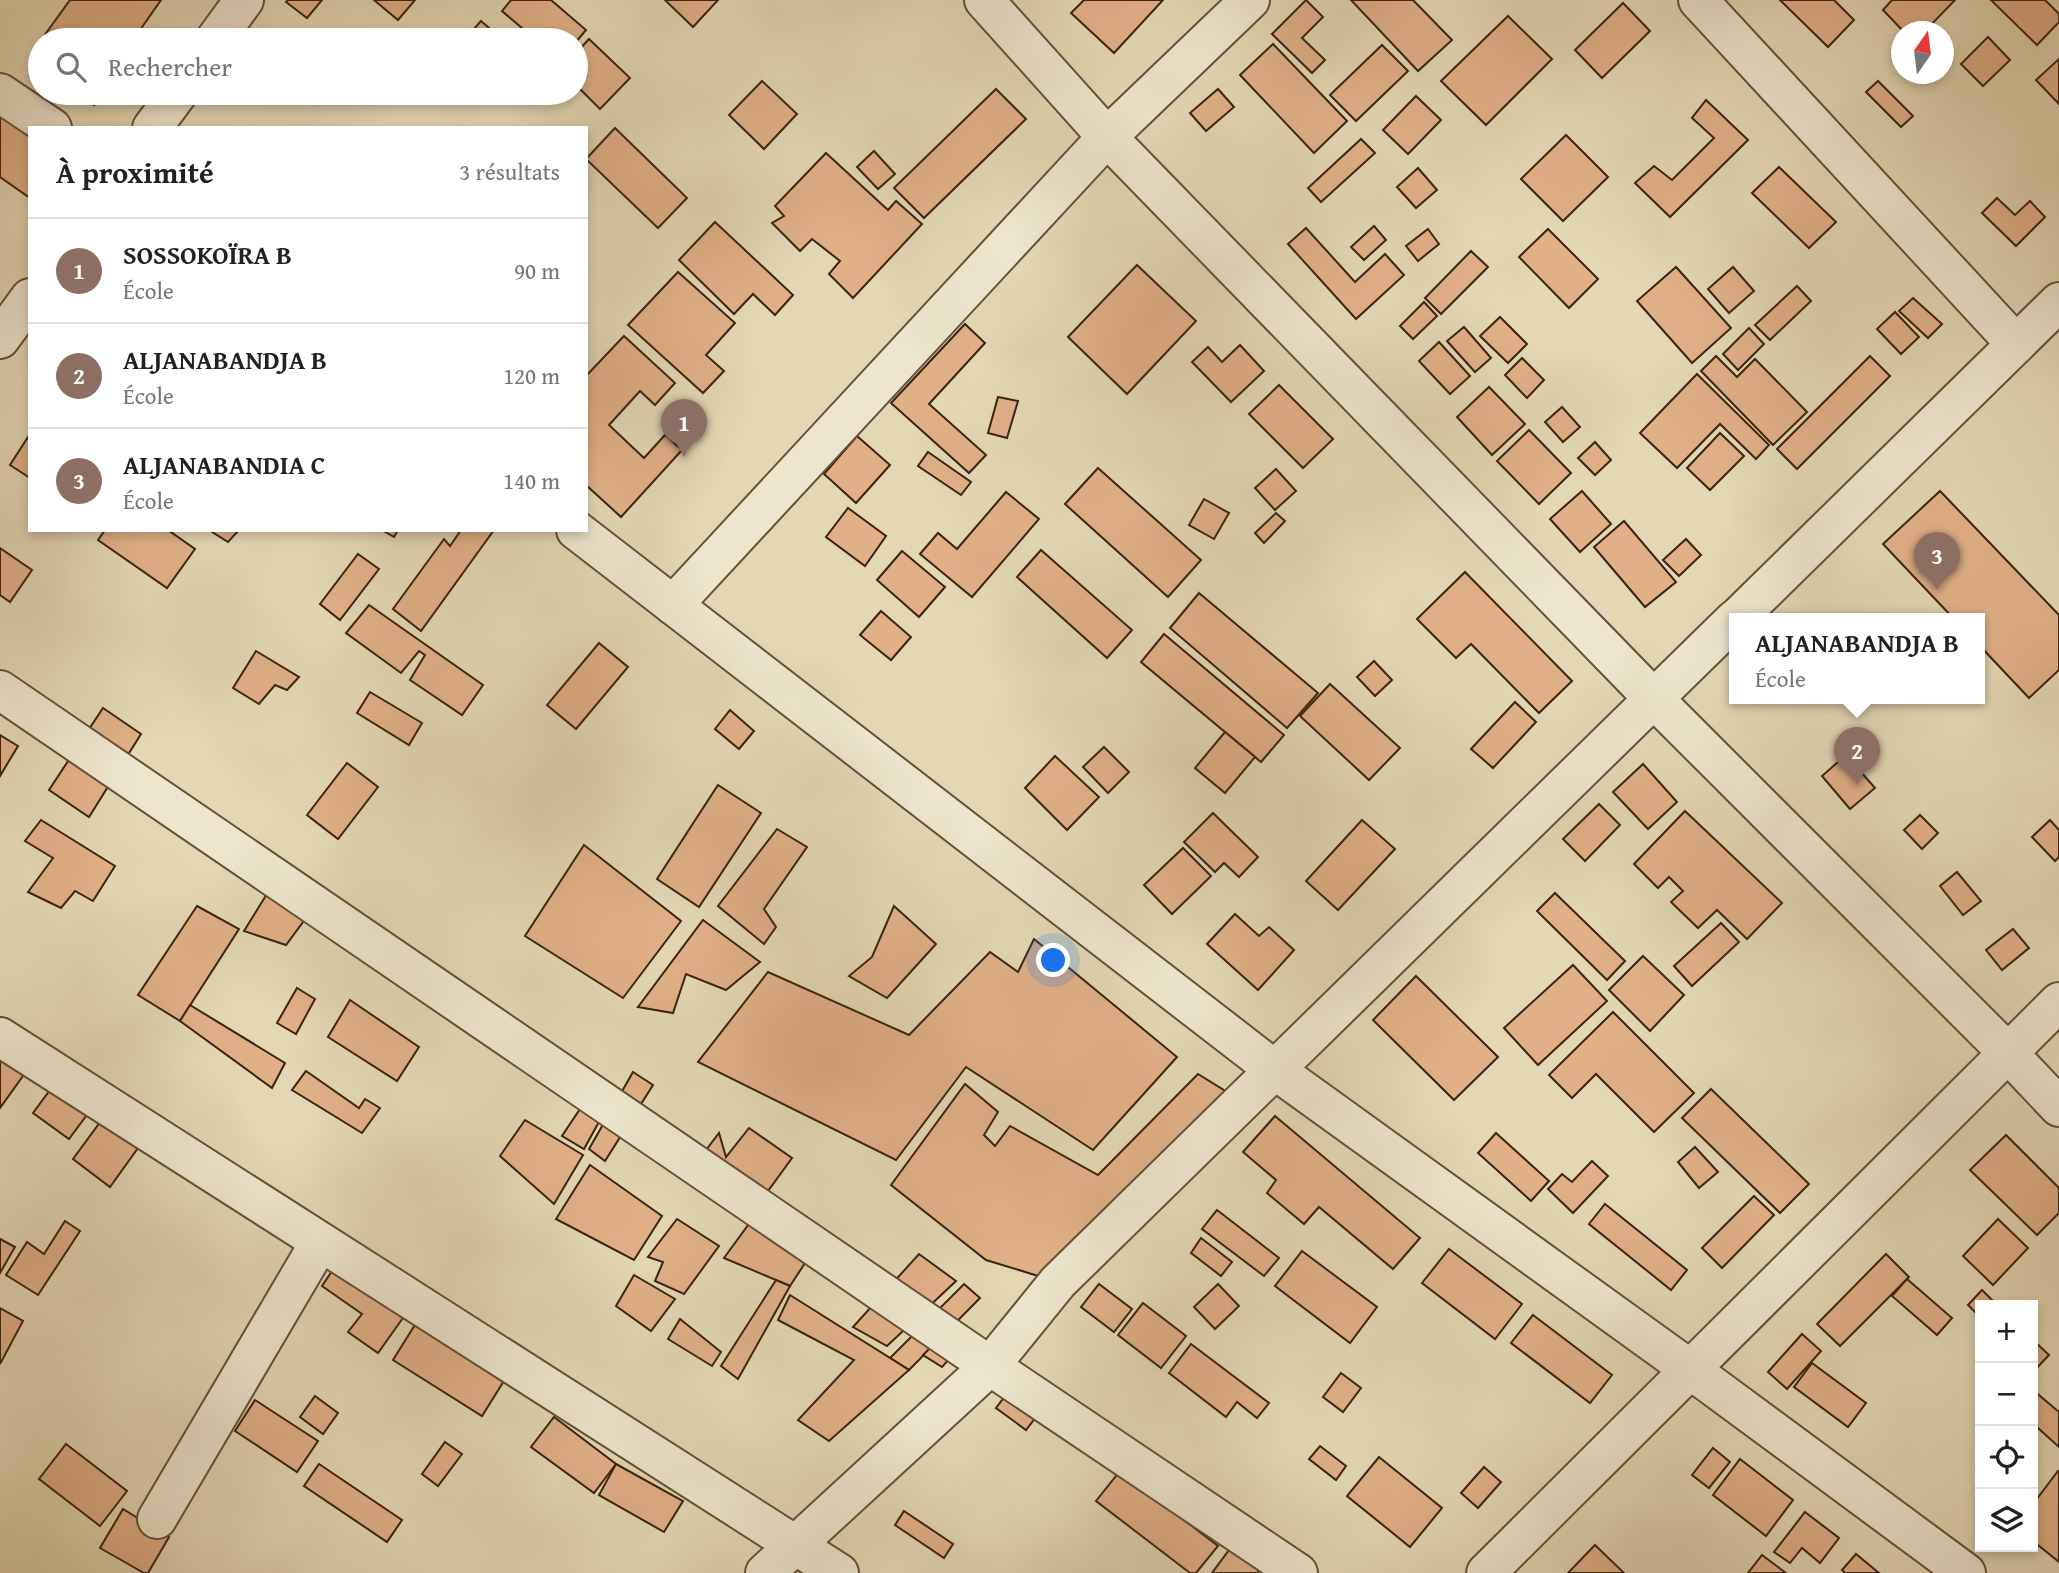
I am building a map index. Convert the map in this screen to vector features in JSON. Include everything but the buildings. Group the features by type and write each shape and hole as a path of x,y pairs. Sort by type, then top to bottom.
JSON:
{"street":[{"path":"224,28 244,0"},
{"path":"984,0 1107,137 1654,699 2059,1107"},
{"path":"673,605 1107,137 1250,0"},
{"path":"1698,0 2016,344"},
{"path":"0,93 49,126"},
{"path":"153,126 169,105"},
{"path":"0,339 28,301"},
{"path":"1742,613 2059,302"},
{"path":"579,532 1275,1070 1966,1573"},
{"path":"765,1573 793,1544 990,1366 1058,1282 1729,626"},
{"path":"0,690 1298,1573"},
{"path":"1486,1573 2059,1002"},
{"path":"0,1037 839,1573"},
{"path":"157,1519 320,1242"}],"place":[{"name":"SOSSOKOÏRA B","path":"684,457"},
{"name":"ALJANABANDIA C","path":"1937,590"},
{"name":"ALJANABANDJA B","path":"1857,785"}]}
